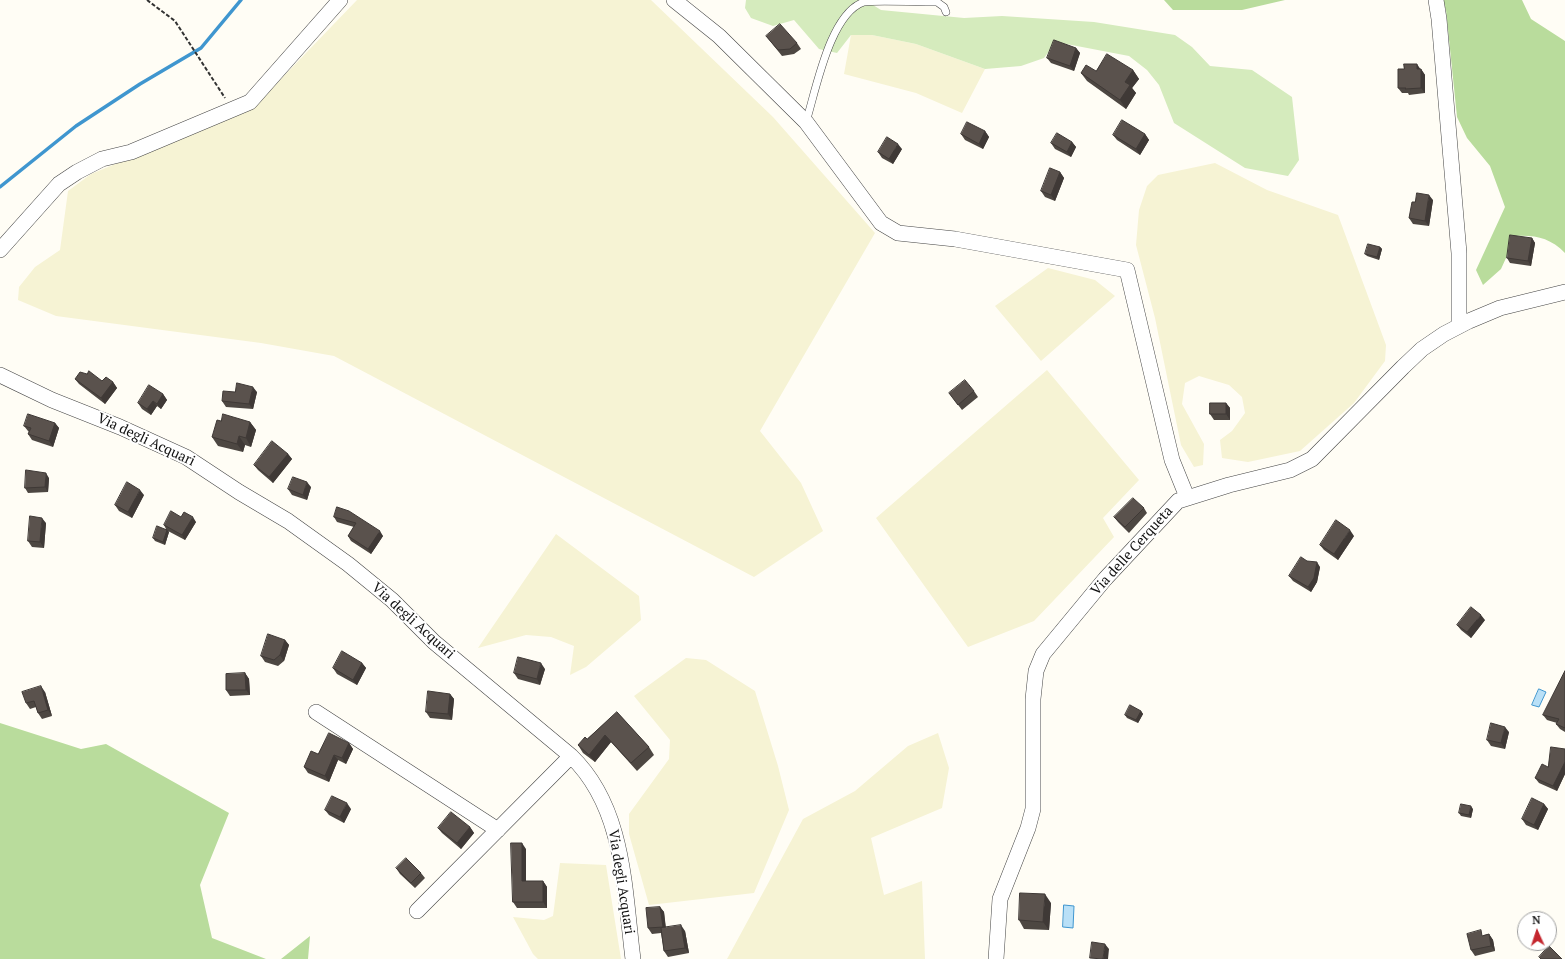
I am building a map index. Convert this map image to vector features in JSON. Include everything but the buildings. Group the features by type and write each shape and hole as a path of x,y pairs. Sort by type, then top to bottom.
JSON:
{"street":[{"path":"0,250 59,184 77,172 102,159 131,152 250,102 340,0"},
{"path":"674,0 719,36 806,122 882,223 898,233 955,239 1127,270 1172,460 1187,497"},
{"path":"1436,0 1439,19 1459,252 1459,326"},
{"name":"Via delle Cerqueta","path":"996,959 1000,899 1034,809 1033,699 1037,666 1043,654 1109,575 1170,508 1187,497 1290,470 1308,462 1320,453 1414,357 1432,342 1459,326 1510,305 1565,292"},
{"name":"Via degli Acquari","path":"0,375 52,400 120,427 186,456 239,492 288,521 392,600 434,642 571,756 586,772 595,785 605,803 614,827 620,860 633,959"},
{"path":"316,712 498,830"},
{"path":"417,911 571,756"}],"lane":[{"path":"806,122 833,36 842,19 852,7 865,1 937,2 944,7 946,12"}],"path":[{"path":"147,0 176,21 221,91 231,110"}],"shaded area":[{"path":"357,0 651,0 773,117 875,233 760,431 801,483 823,531 754,577 334,356 261,343 56,316 18,300 19,287 35,267 60,250 68,191 91,174 254,107"},
{"path":"851,35 872,35 916,44 985,69 962,113 916,93 844,74"},
{"path":"1215,163 1267,190 1338,215 1386,345 1385,361 1354,403 1300,451 1248,462 1222,458 1220,440 1232,431 1245,413 1242,397 1229,385 1199,376 1185,383 1182,404 1204,444 1203,465 1194,467 1181,445 1155,318 1136,245 1139,210 1147,186 1158,175"},
{"path":"1048,268 1095,280 1115,296 1041,361 995,306"},
{"path":"1047,370 1139,480 1103,518 1114,537 1034,621 968,647 876,518"},
{"path":"556,534 639,596 641,620 586,667 570,675 574,646 551,637 526,635 478,648"},
{"path":"686,658 706,660 755,691 778,766 789,810 754,893 649,905 629,834 629,814 669,759 670,740 634,696"},
{"path":"938,733 949,768 942,808 871,838 884,895 922,881 925,959 727,959 803,819 855,791 908,746"},
{"path":"560,863 606,865 621,959 538,959 533,954 513,917 544,920 553,916"}],"green space":[{"path":"746,0 865,0 881,10 964,18 1002,16 1094,22 1175,35 1192,47 1210,66 1252,70 1292,97 1299,160 1288,176 1245,168 1174,123 1159,85 1147,70 1129,56 1056,42 1044,58 1021,66 985,69 916,44 872,35 851,35 837,53 819,49 794,20 773,26 751,18 745,8"},
{"path":"1164,0 1285,0 1242,10 1173,10"},
{"path":"1442,0 1522,0 1531,19 1565,41 1565,253 1554,244 1542,238 1516,236 1501,269 1483,285 1476,270 1505,207 1490,166 1467,138 1457,117 1446,10"},
{"path":"0,723 81,749 106,744 229,813 200,885 212,938 266,959 0,959"},
{"path":"310,936 308,959 281,959"}],"water":[{"path":"1539,689 1546,692 1539,707 1532,705"},
{"path":"1064,905 1074,906 1073,928 1063,927"}],"waterway":[{"path":"0,187 76,126 140,84 201,48 241,0"}]}
